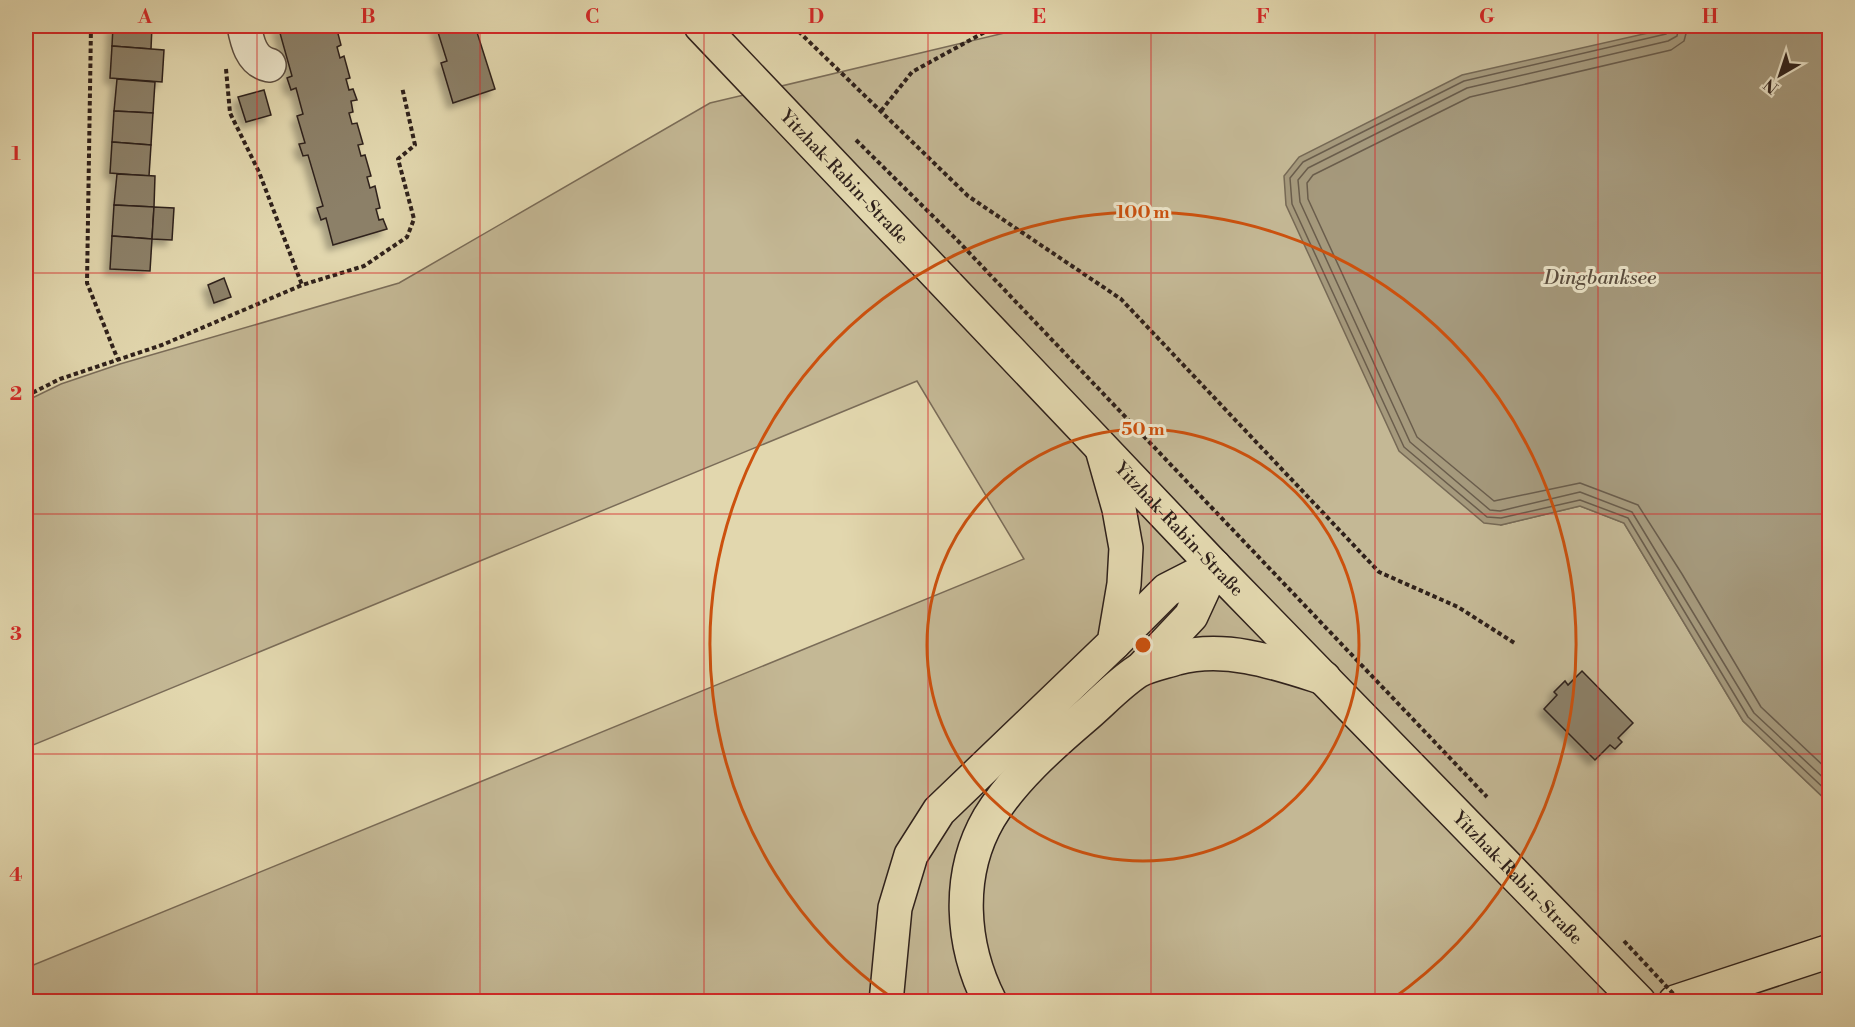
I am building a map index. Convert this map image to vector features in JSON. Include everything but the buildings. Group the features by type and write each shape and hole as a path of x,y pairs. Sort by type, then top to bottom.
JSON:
{"main road":[{"name":"Yitzhak-Rabin-Straße","path":"701,26 1102,450 1639,1002"},
{"path":"1102,450 1119,509 1126,548 1125,575 1114,644"},
{"path":"886,1002 895,909 911,855 939,811 1114,644 1167,590 1214,566"},
{"path":"990,1002 978,978 971,951 965,900 976,850 989,818 1055,742 1139,670 1191,616 1214,566"},
{"path":"1139,670 1179,658 1205,654 1235,655 1280,663 1324,678"},
{"path":"1676,1002 1830,951"}],"lane":[{"path":"244,26 248,47 255,57 269,65"}],"path":[{"path":"91,26 87,283 118,360"},
{"path":"793,26 968,196 1121,299 1379,572 1458,607 1516,644"},
{"path":"882,111 912,72 983,33 1007,26"},
{"path":"224,58 230,113 259,172 303,285"},
{"path":"26,396 60,379 162,345 303,285 364,266 407,237 414,219 398,159 415,145 402,87"},
{"path":"849,133 958,241 1487,798"},
{"path":"1616,932 1681,1002"}],"shaded area":[{"path":"1034,26 1679,26 1673,27 1501,525 1580,506 1624,523 1743,721 1829,803 1829,1001 1562,1002 1559,997 1535,1002 26,1001 26,968 1024,559 917,381 26,748 26,401 61,384 120,364 399,283 710,103"}],"water":[{"name":"Dingbanksee","path":"1679,26 1829,26 1829,803 1743,721 1624,523 1580,506 1501,525 1484,523 1399,451 1286,205 1284,176 1299,157 1462,75"}]}
